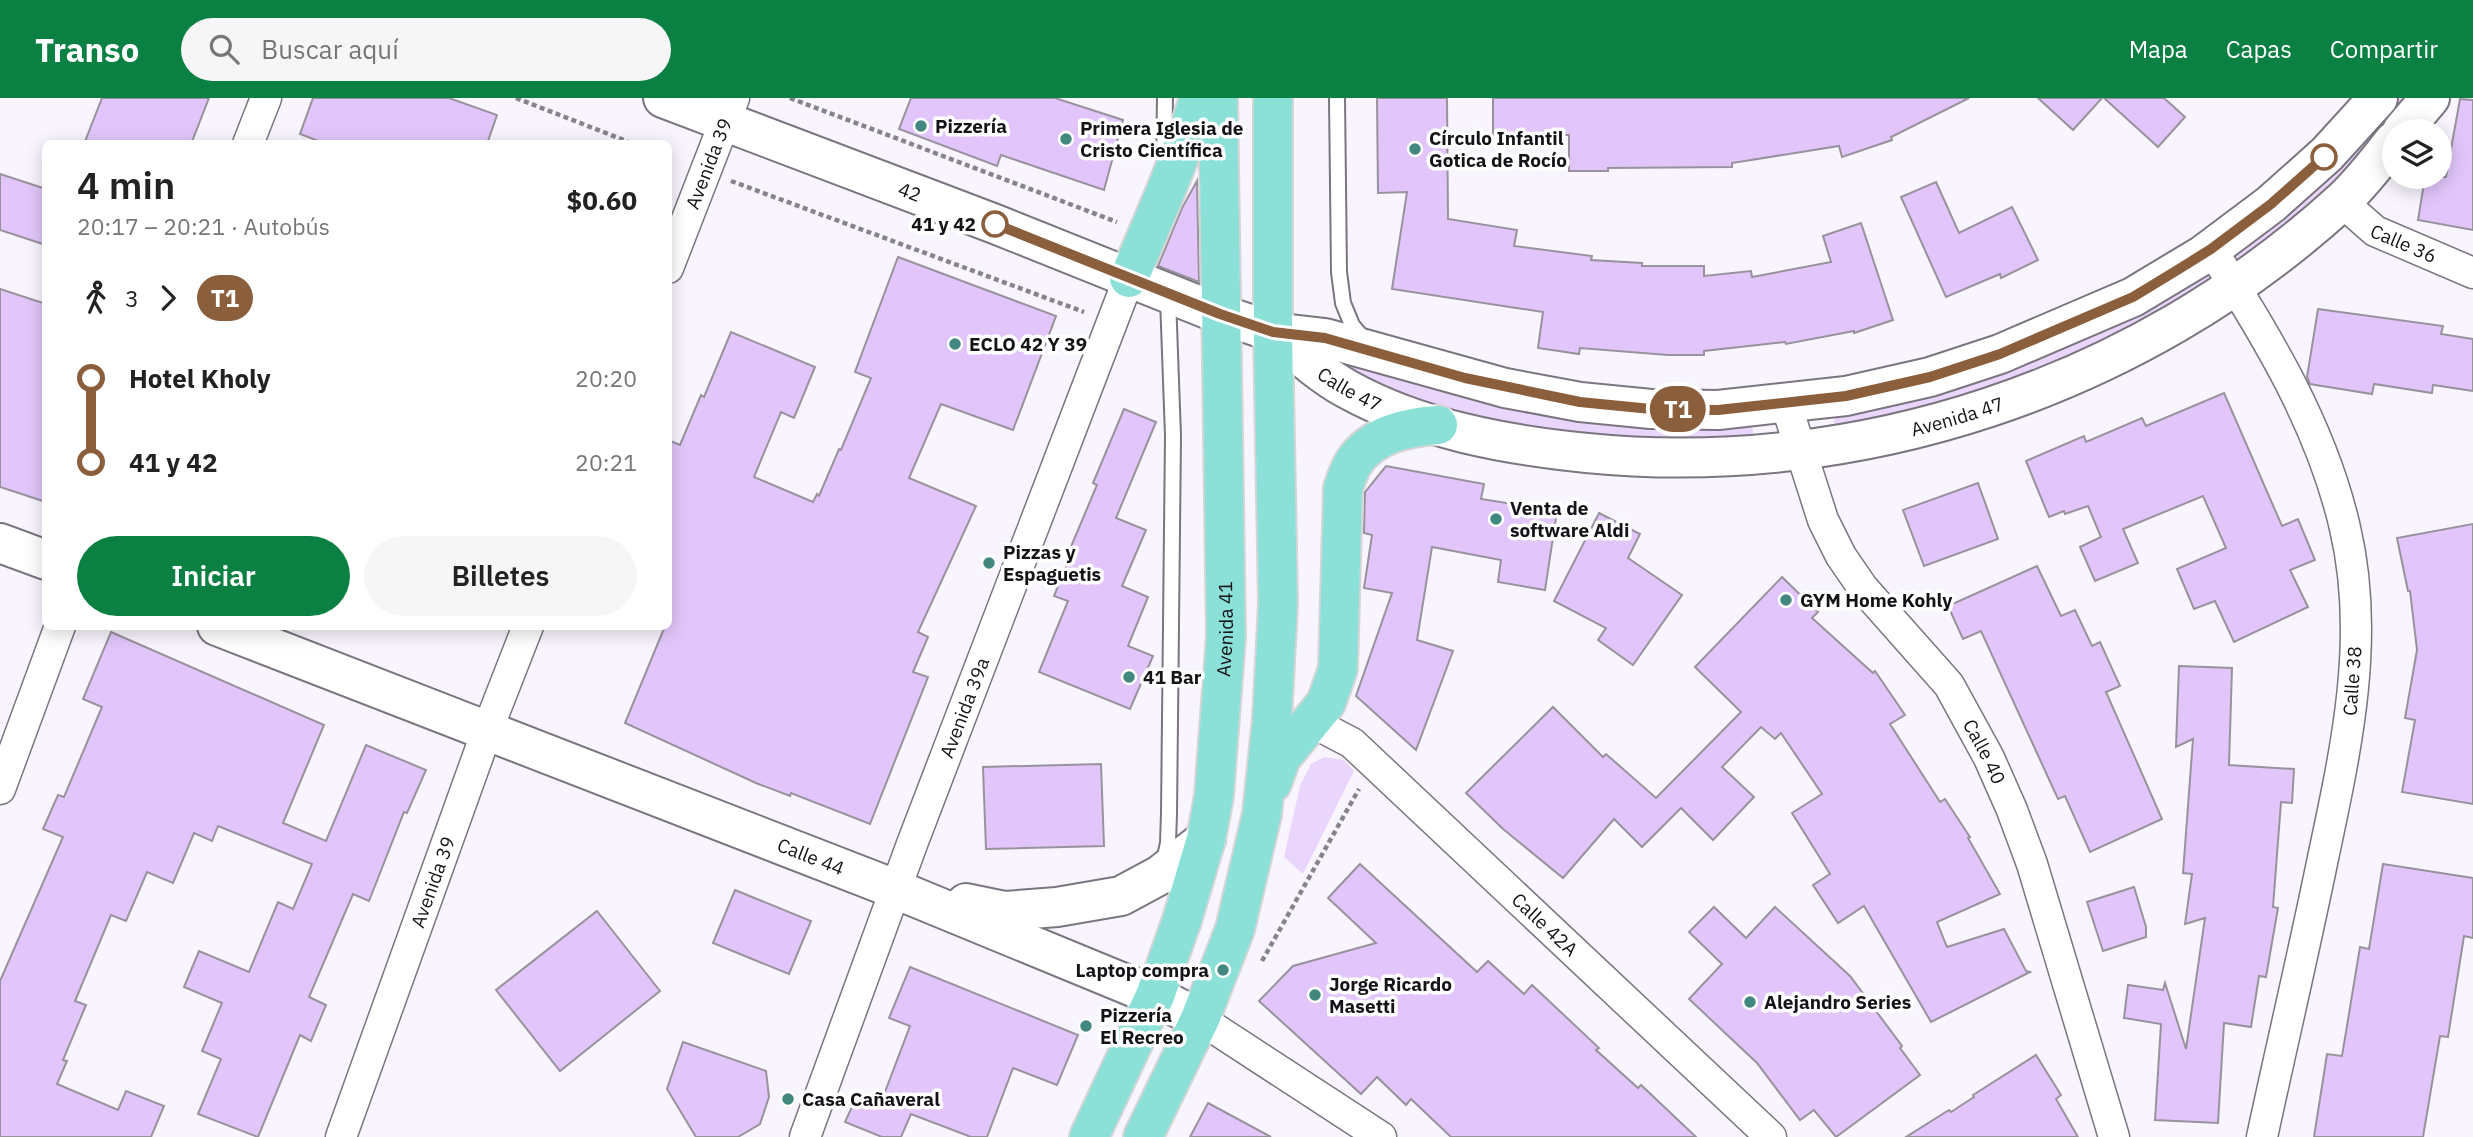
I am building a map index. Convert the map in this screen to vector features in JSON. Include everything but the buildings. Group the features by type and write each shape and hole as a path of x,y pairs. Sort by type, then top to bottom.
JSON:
{"main road":[{"name":"42","path":"663,98 730,110 995,224 1220,314 1273,332"},
{"path":"1129,278 1190,130 1199,98"},
{"name":"Avenida 41","path":"1089,1137 1155,996 1206,839 1214,796 1226,636 1218,98"},
{"path":"1262,814 1272,719 1278,604 1273,332 1273,98"},
{"path":"1273,332 1325,338 1506,388 1580,402 1651,409 1718,410 1846,396 1930,377 2000,354 2133,297 2211,249 2271,204 2312,169 2378,98"},
{"path":"2412,119 2430,98"},
{"name":"Avenida 47","path":"1438,425 1552,449 1617,456 1689,459 1800,452 1916,429 1975,413 2038,391 2144,341 2234,285 2342,202 2382,155"},
{"name":"Calle 47","path":"1273,332 1297,354 1345,388 1378,404 1438,425"},
{"path":"1143,1137 1200,1019 1235,929 1262,814 1281,758 1326,703 1338,669 1343,488 1354,462 1385,436 1410,427 1438,425"},
{"path":"0,543 42,559"},
{"name":"Calle 44","path":"226,630 895,889 1155,996 1200,1019"},
{"path":"895,889 1005,911 1057,907 1121,896 1160,875 1206,839"}],"street":[{"path":"250,140 266,98"},
{"name":"Avenida 39","path":"672,258 730,110"},
{"name":"Calle 36","path":"2342,202 2375,231 2473,274"},
{"name":"Calle 38","path":"2211,249 2303,406 2328,465 2346,530 2355,599 2354,681 2345,752 2262,1137"},
{"name":"Avenida 39a","path":"805,1137 895,889 1129,278"},
{"name":"Calle 40","path":"1786,404 1823,520 1841,556 1863,588 1949,685 1993,768 2032,864 2114,1137"},
{"path":"0,789 59,630"},
{"name":"Avenida 39","path":"341,1137 487,731 526,630"},
{"name":"Calle 42A","path":"1312,722 1352,743 1771,1137"},
{"name":"Calle 44","path":"1200,1019 1381,1137"}],"lane":[{"path":"1163,199 1165,98"},
{"path":"1337,98 1339,272 1343,303 1352,325 1376,352"},
{"path":"1160,875 1168,843 1169,813 1173,436 1168,293"}],"path":[{"path":"516,98 624,140"},
{"path":"790,98 1148,233"},
{"path":"1260,964 1373,763"}],"shaded area":[{"path":"2396,98 2413,98 2395,119 2382,119 2382,134 2331,194 2245,262 2108,346 1973,401 1843,428 1833,422 1837,416 1913,401 2010,371 2093,336 2149,308"},
{"path":"1330,357 1752,424 1754,439 1643,441 1508,425 1429,405 1380,386"},
{"path":"1325,757 1344,760 1354,771 1303,874 1284,857 1300,786 1311,764"}],"bus line":[{"name":"T1","path":"995,224 1220,314 1273,332 1325,338 1445,373 1580,402 1651,409 1718,410 1846,396 1930,377 2000,354 2133,297 2211,249 2271,204 2324,157"}],"place":[{"name":"Pizzería","path":"921,126"},
{"name":"Primera Iglesia de Cristo Científica","path":"1066,139"},
{"name":"Círculo Infantil Gotica de Rocío","path":"1415,149"},
{"name":"41 y 42","path":"995,224"},
{"name":"ECLO 42 Y 39","path":"955,344"},
{"name":"Venta de software Aldi","path":"1496,519"},
{"name":"Pizzas y Espaguetis","path":"989,563"},
{"name":"GYM Home Kohly","path":"1786,600"},
{"name":"41 Bar","path":"1129,677"},
{"name":"Laptop compra","path":"1223,970"},
{"name":"Jorge Ricardo Masetti","path":"1315,995"},
{"name":"Alejandro Series","path":"1750,1002"},
{"name":"Pizzería El Recreo","path":"1086,1026"},
{"name":"Casa Cañaveral","path":"788,1099"}]}
